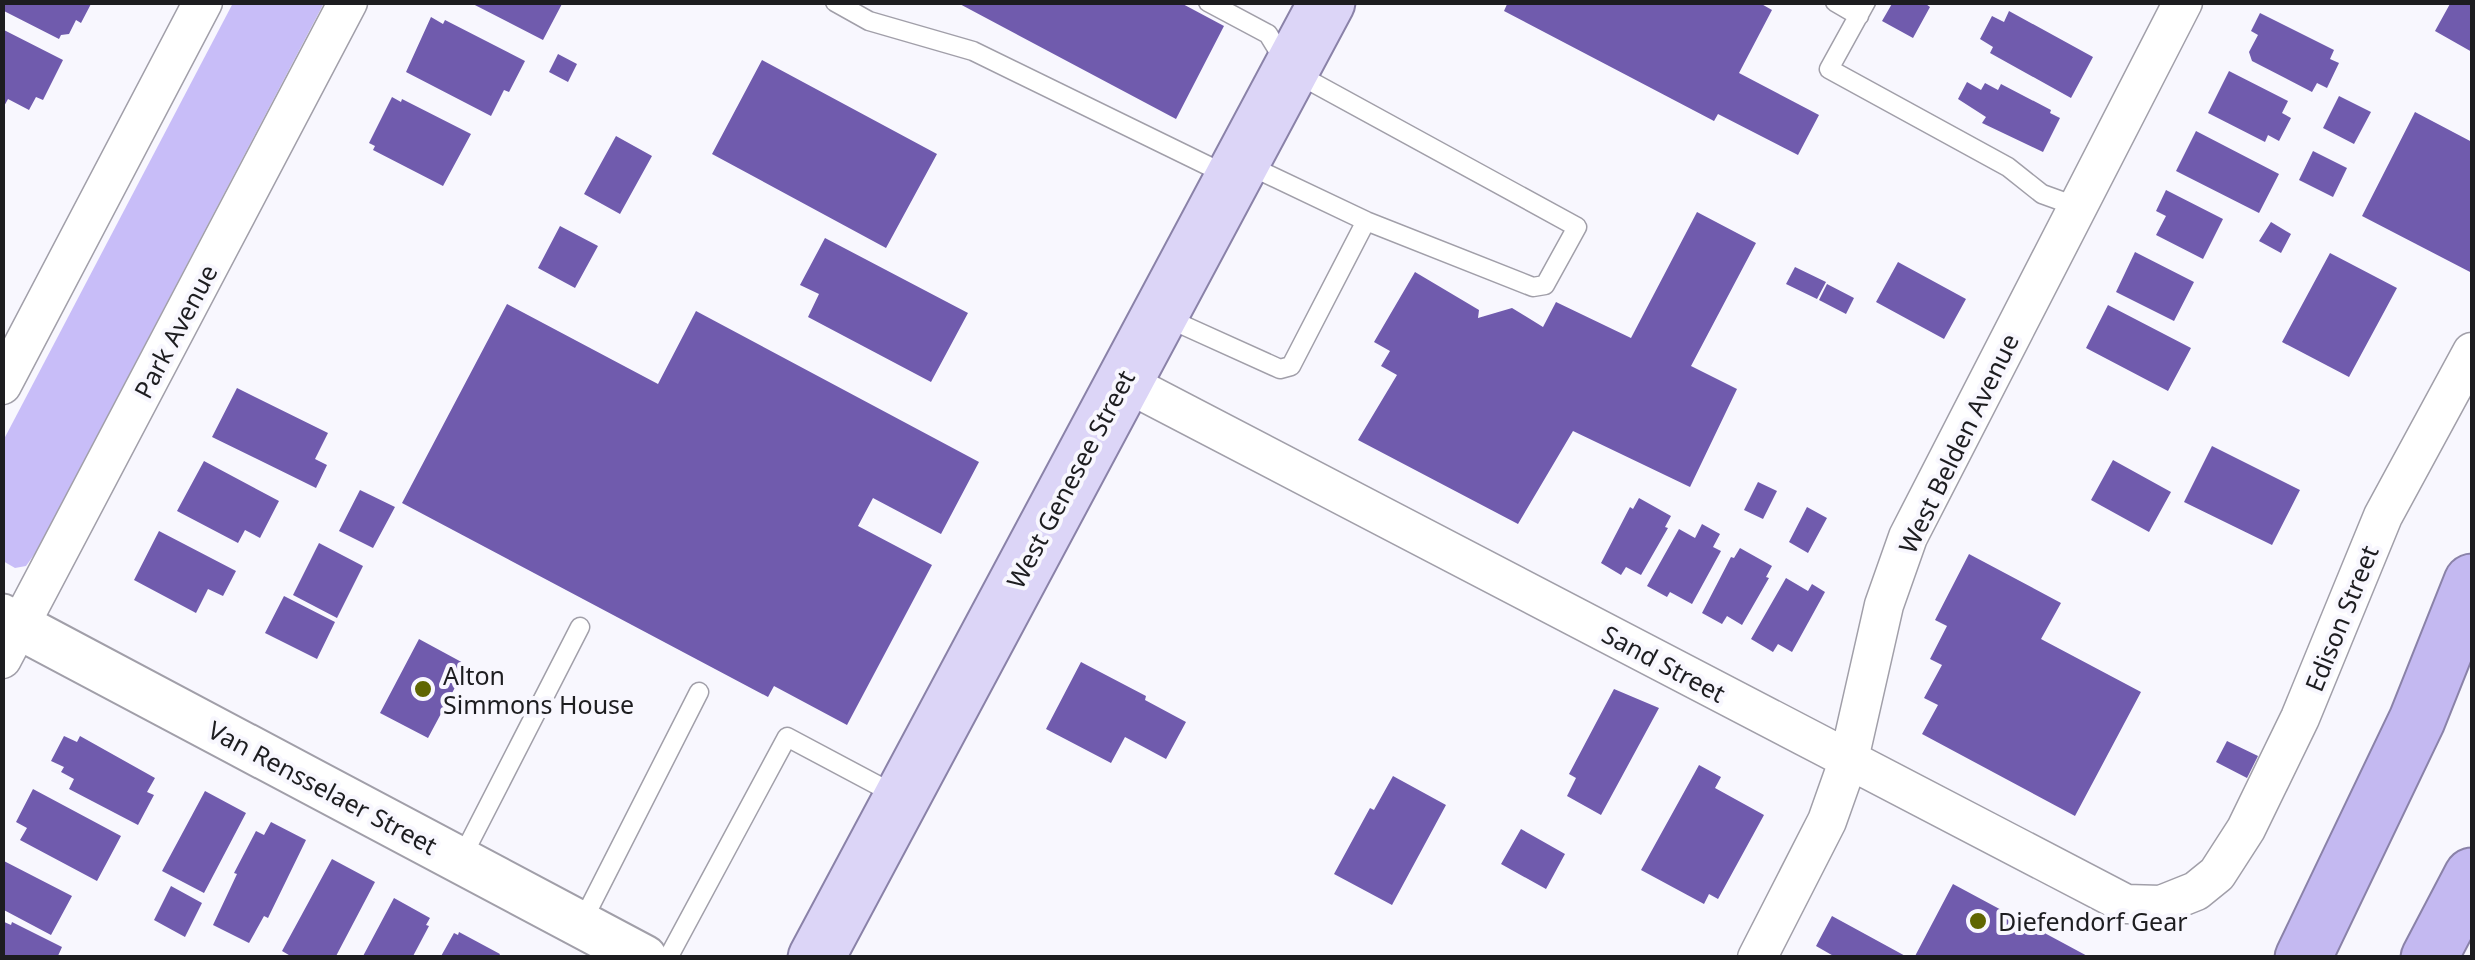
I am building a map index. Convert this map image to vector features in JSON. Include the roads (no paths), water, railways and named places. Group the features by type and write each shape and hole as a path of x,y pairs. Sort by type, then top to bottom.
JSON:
{"highway":[{"path":"2303,958 2418,720 2472,582"},
{"path":"2329,958 2472,687"},
{"path":"2429,958 2472,876"}],"main road":[{"name":"West Genesee Street","path":"816,958 1327,2"}],"street":[{"path":"2,385 203,2"},
{"name":"Park Avenue","path":"8,634 348,2"},
{"name":"West Belden Avenue","path":"1758,958 1827,821 1849,759 1884,605 1908,537 2184,2"},
{"name":"Edison Street","path":"2209,881 2218,874 2246,829 2300,718 2384,516 2472,352"},
{"name":"Sand Street","path":"1123,380 2126,904 2162,905 2209,881"},
{"name":"Van Rensselaer Street","path":"8,634 460,860 644,958"}],"lane":[{"path":"836,2 869,20 973,51 1237,170 1532,287 1545,284 1577,227 1290,70 1268,34 1208,2"},
{"path":"1835,2 1862,9 1829,69 2008,167 2042,194 2078,208"},
{"path":"1159,314 1287,369 1366,221"},
{"path":"460,860 580,627"},
{"path":"581,924 699,692"},
{"path":"668,958 788,737 900,798"}],"place":[{"name":"Alton Simmons House","path":"423,689"},
{"name":"Diefendorf Gear","path":"1978,921"}]}
